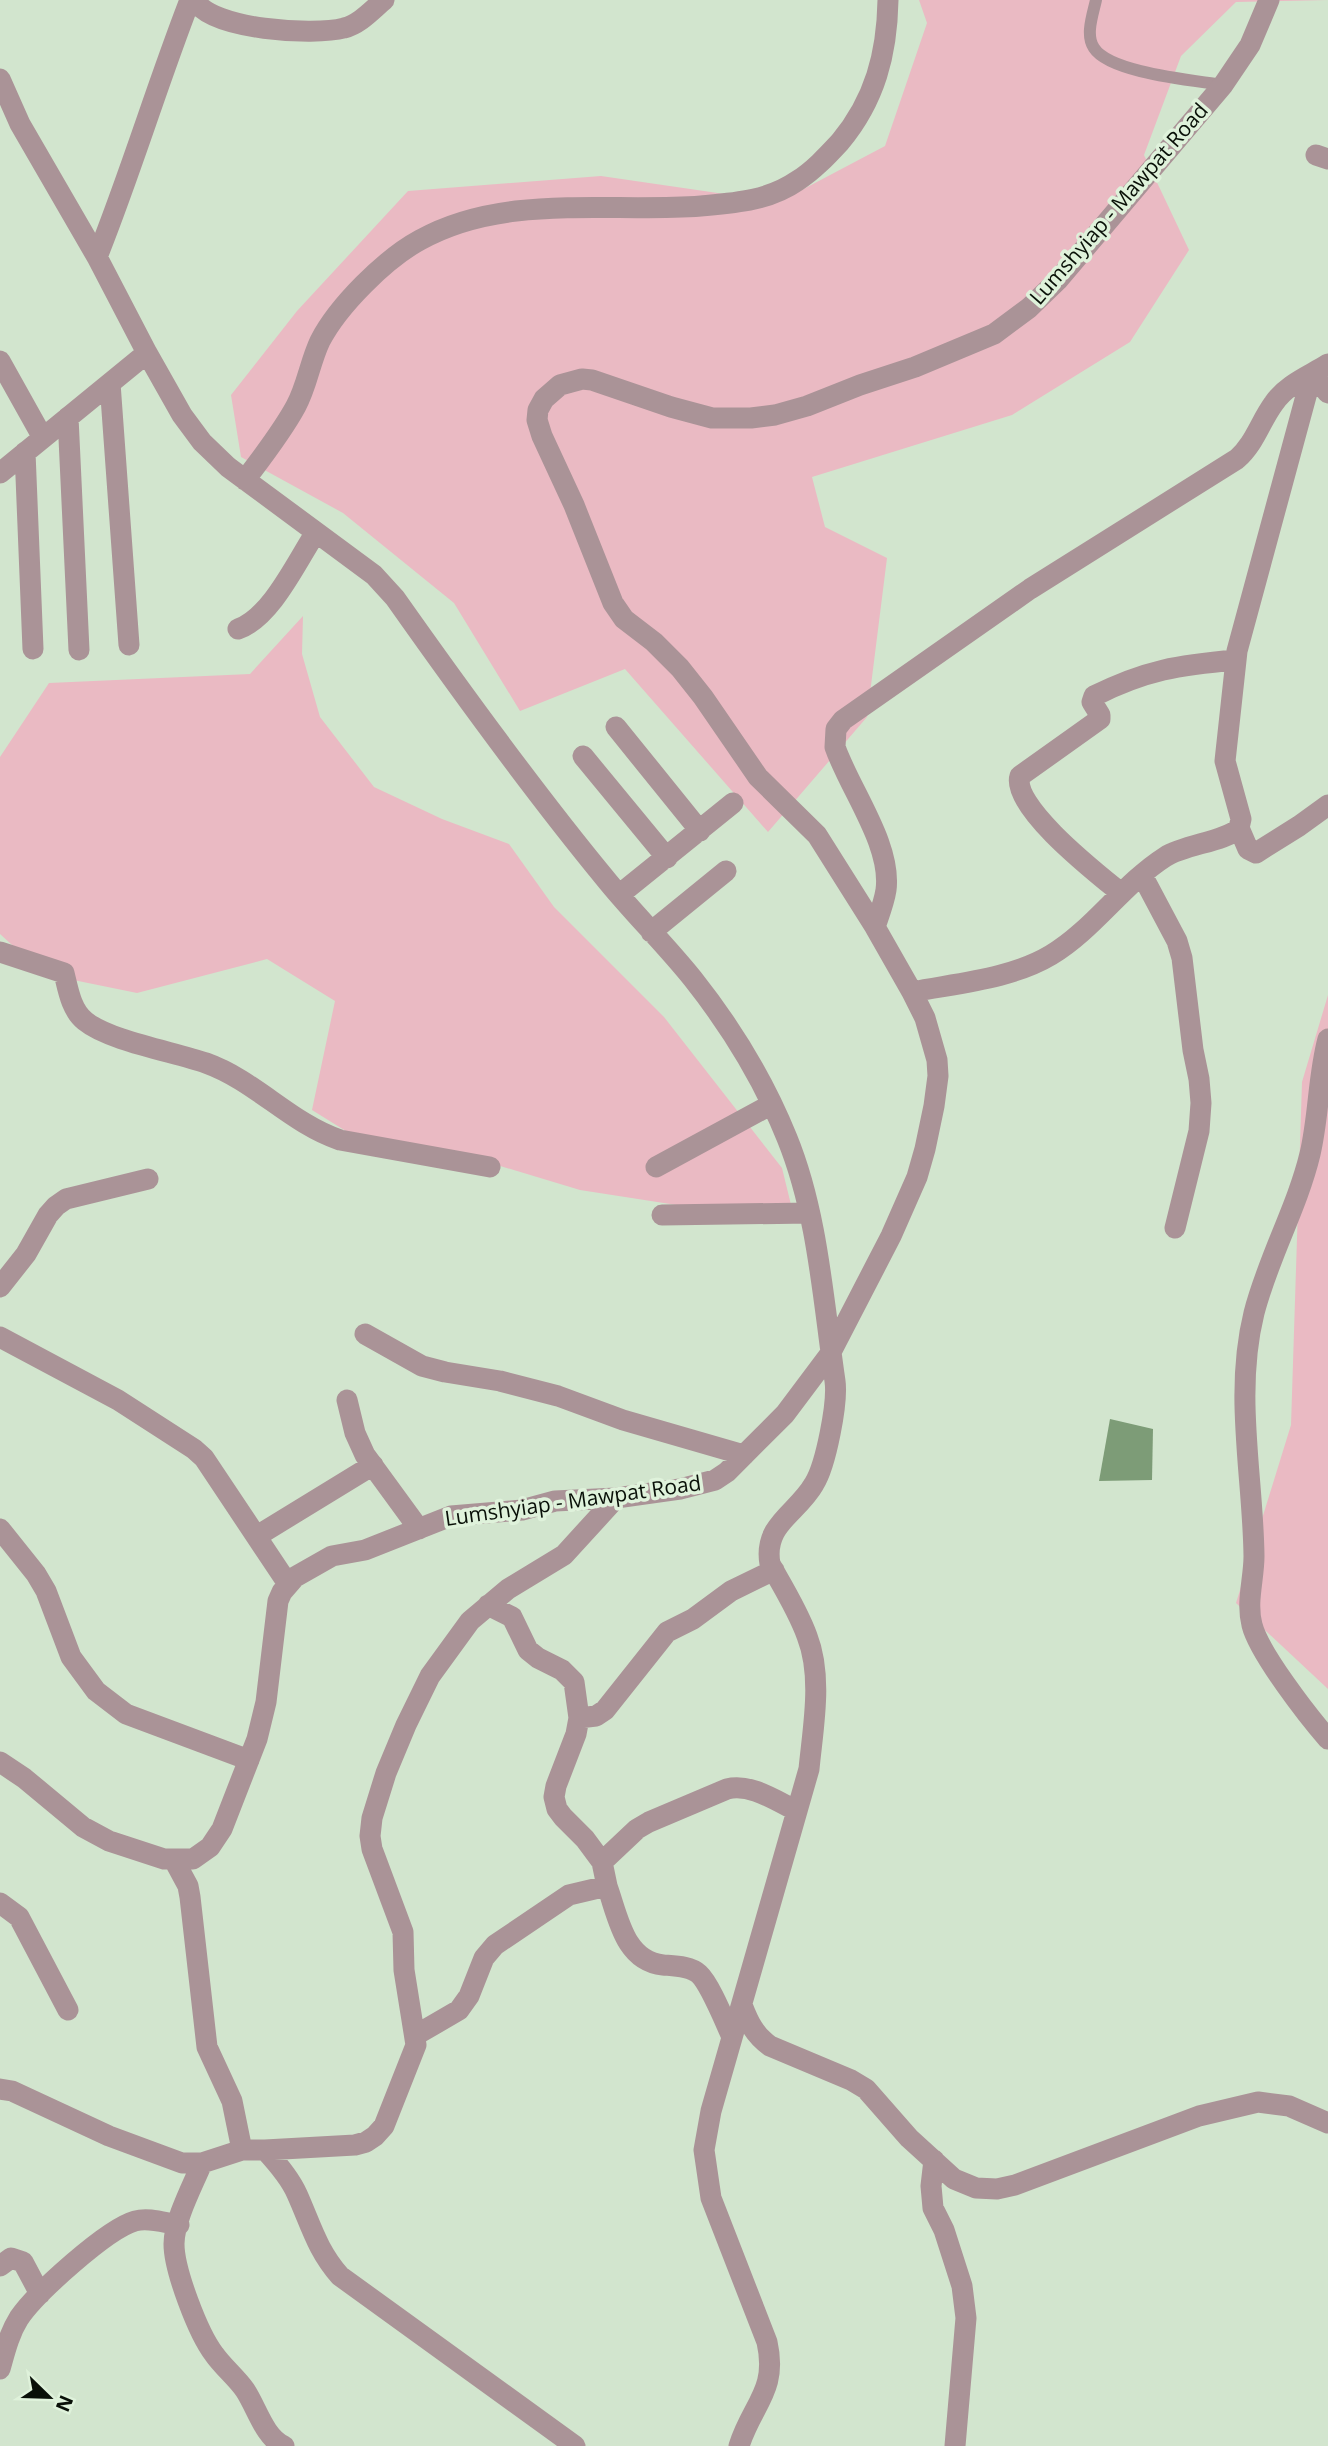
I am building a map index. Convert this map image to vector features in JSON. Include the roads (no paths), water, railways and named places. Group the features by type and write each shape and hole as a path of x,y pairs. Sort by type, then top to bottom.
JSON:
{"street":[{"path":"97,257 121,196 163,68 193,0 209,13 235,24 315,32 344,28 359,21 384,0"},
{"path":"245,480 298,403 320,342 340,312 389,263 419,240 466,220 510,212 745,203 797,182 826,158 857,122 878,72 883,52 888,0"},
{"name":"Lumshyiap - Mawpat Road","path":"288,1584 295,1577 332,1556 365,1550 451,1516 522,1510 555,1502 616,1498 703,1485 715,1480 785,1414 830,1354 891,1236 917,1177 925,1149 934,1106 937,1060 925,1018 912,992 817,835 752,771 703,697 680,668 654,642 624,619 613,603 574,505 542,436 537,420 538,410 544,399 560,385 582,379 617,387 671,408 712,418 775,415 915,367 994,334 1029,308 1058,280 1223,85 1250,45 1269,0"},
{"path":"0,79 20,124 97,257 182,415 202,442 245,480 374,575 395,598 518,768 619,895 715,1007 772,1104 799,1171 823,1294 836,1395 824,1461 814,1486 773,1534 769,1554 813,1655 815,1689 809,1769 732,2037 706,2132 704,2150 706,2174 718,2218 766,2342 771,2362 770,2379 739,2446"},
{"path":"0,473 147,353"},
{"path":"0,361 43,438"},
{"path":"875,927 886,888 886,871 875,838 835,747 836,729 843,720 1030,589 1237,459 1248,449 1272,405 1283,391 1320,369"},
{"path":"1320,369 1328,393"},
{"path":"1320,369 1236,660 1225,761 1241,819 1239,828 1248,849 1256,853 1328,805"},
{"path":"110,383 129,645"},
{"path":"0,394 21,398"},
{"path":"68,416 79,650"},
{"path":"25,452 33,649"},
{"path":"238,629 249,625 263,612 316,532"},
{"path":"1121,893 1057,840 1021,791 1018,780 1100,719 1092,702 1094,696 1126,681 1166,668 1236,660"},
{"path":"616,727 700,831"},
{"path":"583,756 667,858"},
{"path":"619,895 733,803"},
{"path":"912,992 1030,967 1054,954 1142,875 1181,849 1230,834 1239,828"},
{"path":"651,932 726,871"},
{"path":"1142,875 1177,941 1182,958 1199,1079 1199,1132 1175,1228"},
{"path":"0,952 64,973 77,1013 89,1024 120,1037 209,1064 255,1088 320,1133 340,1140 490,1167"},
{"path":"1328,1039 1322,1063 1311,1152 1265,1277 1254,1315 1247,1353 1245,1402 1254,1546 1250,1606 1252,1624 1260,1643 1283,1679 1328,1739"},
{"path":"656,1167 772,1104"},
{"path":"0,1287 32,1245 55,1206 66,1199 148,1180"},
{"path":"662,1214 808,1213"},
{"path":"365,1334 422,1366 500,1381 558,1396 623,1420 744,1455"},
{"path":"0,1337 118,1400 194,1449 204,1458 288,1584 278,1601 266,1702 249,1760 217,1838 210,1847 193,1858 164,1859 109,1841 83,1827 24,1778 0,1762"},
{"path":"346,1400 355,1433 373,1465 419,1529"},
{"path":"257,1536 373,1465"},
{"path":"0,2089 12,2091 154,2154 182,2163 202,2163 242,2150 355,2145 375,2136 384,2126 412,2058 416,2035 405,1985 403,1932 372,1849 372,1818 386,1773 419,1695 470,1621 508,1589 564,1555 616,1498"},
{"path":"0,1529 41,1583 71,1657 96,1691 126,1714 249,1760"},
{"path":"579,1718 596,1716 605,1710 667,1632 693,1619 731,1591 774,1570"},
{"path":"488,1605 512,1617 528,1650 574,1682 579,1718 554,1797 557,1809 602,1862 607,1886 626,1942 657,1964 680,1966 699,1974 732,2037"},
{"path":"602,1862 649,1822 727,1788 737,1786 750,1789 797,1811"},
{"path":"174,1860 188,1886 191,1898 207,2047 232,2101 242,2150"},
{"path":"416,2035 459,2010 469,1996 484,1958 495,1945 569,1895 607,1886"},
{"path":"0,1903 19,1917 68,2010"},
{"path":"742,2005 750,2028 759,2038 770,2046 866,2089 909,2138 954,2179 976,2188 997,2189 1048,2174 1199,2116 1258,2102 1289,2106 1328,2123"},
{"path":"265,2150 279,2165 296,2192 325,2259 340,2276 575,2446"},
{"path":"934,2160 933,2208 944,2230 962,2286 966,2318 955,2446"},
{"path":"202,2163 174,2242 176,2259 204,2340 240,2383 271,2436 284,2446"},
{"path":"0,2369 8,2339 30,2303 118,2229 147,2219 179,2225"},
{"path":"0,2266 11,2258 23,2262 40,2294"}],"lane":[{"path":"1096,0 1090,32 1092,46 1102,57 1132,70 1223,85"}]}
